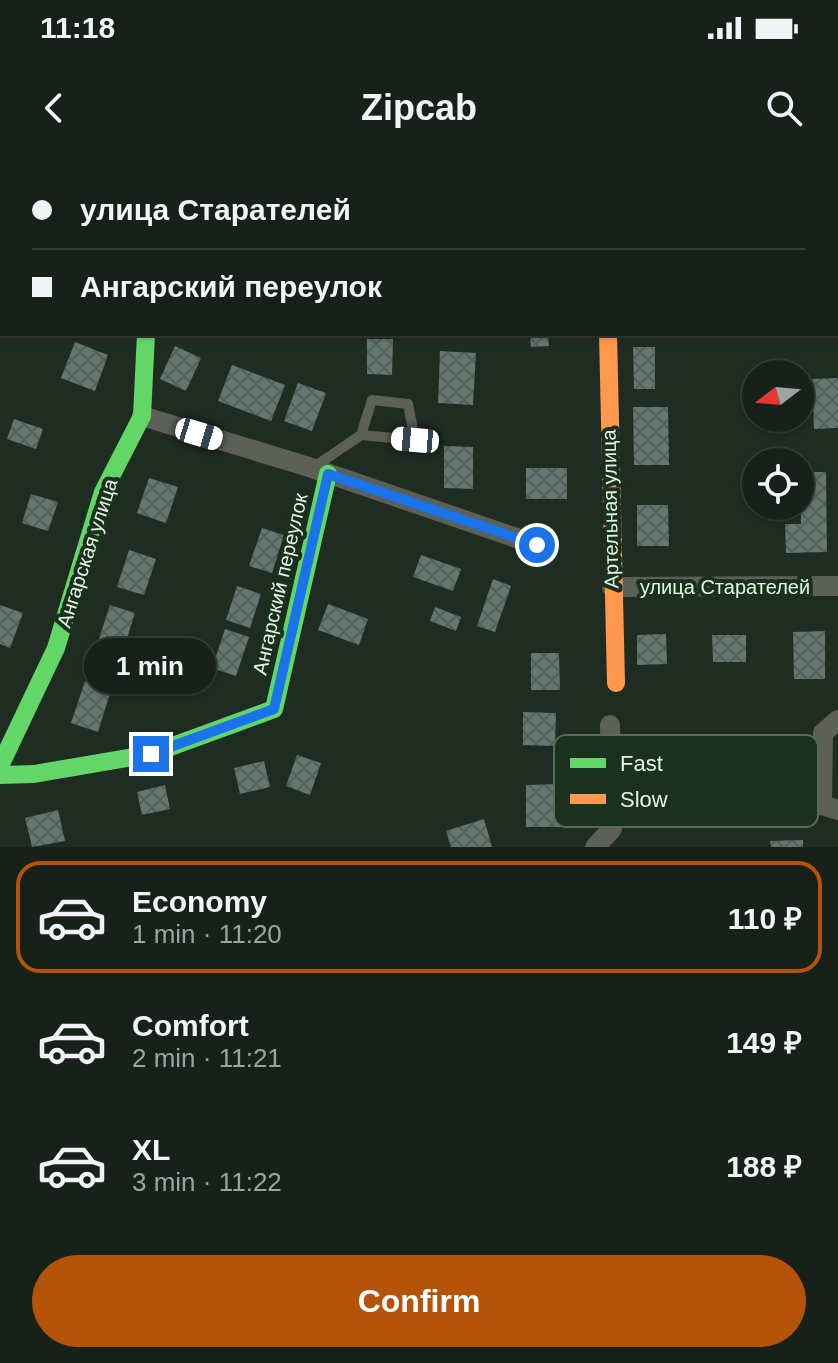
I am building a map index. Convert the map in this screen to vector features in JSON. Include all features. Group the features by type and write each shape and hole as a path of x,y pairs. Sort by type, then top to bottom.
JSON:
{"street":[{"name":"Ангарская улица","path":"0,766 56,648 103,492 142,416 146,336"},
{"name":"Артельная улица","path":"608,336 616,683"},
{"path":"142,416 320,471 537,545"},
{"name":"Ангарский переулок","path":"0,775 34,774 151,754 274,709 320,471"},
{"name":"улица Старателей","path":"612,587 838,586"},
{"path":"838,720 823,733 822,805 838,810"},
{"path":"610,725 610,735"},
{"path":"595,847 612,827"}],"lane":[{"path":"320,471 361,435 372,400 408,404 415,440 361,435"}],"building":[{"path":"530,336 548,336 549,346 531,347"},
{"path":"367,339 393,339 392,375 367,374"},
{"path":"75,342 108,355 95,391 61,378"},
{"path":"175,346 201,358 186,391 160,379"},
{"path":"633,347 655,347 655,389 634,389"},
{"path":"440,351 476,353 473,405 438,403"},
{"path":"232,365 285,385 271,421 218,401"},
{"path":"838,378 838,428 814,429 814,379"},
{"path":"298,383 326,393 312,431 284,421"},
{"path":"633,407 668,407 669,465 634,465"},
{"path":"14,419 43,429 36,449 7,439"},
{"path":"444,446 473,447 473,489 444,488"},
{"path":"526,468 567,468 567,499 526,499"},
{"path":"814,472 826,472 827,552 786,553 785,524 801,524 801,520 814,520"},
{"path":"149,478 178,487 166,523 137,513"},
{"path":"31,494 58,502 48,531 22,523"},
{"path":"637,505 668,505 669,546 637,546"},
{"path":"262,528 284,535 272,573 249,566"},
{"path":"129,550 156,559 144,595 117,587"},
{"path":"421,555 461,569 453,591 413,577"},
{"path":"493,579 511,586 495,632 477,626"},
{"path":"237,586 261,594 250,628 226,620"},
{"path":"328,604 368,619 359,645 318,630"},
{"path":"0,605 23,613 10,648 0,644"},
{"path":"110,605 135,613 121,657 96,648"},
{"path":"435,607 461,617 456,631 430,621"},
{"path":"225,629 249,637 236,676 212,668"},
{"path":"825,631 825,679 794,679 793,632"},
{"path":"666,634 667,664 637,665 637,635"},
{"path":"712,635 746,635 746,662 713,662"},
{"path":"531,653 559,653 560,690 531,690"},
{"path":"85,681 111,690 98,732 71,723"},
{"path":"523,712 556,713 554,746 523,745"},
{"path":"297,755 321,763 310,795 286,786"},
{"path":"264,761 270,787 240,794 234,768"},
{"path":"554,784 554,827 526,827 526,785"},
{"path":"165,785 170,809 142,815 137,792"},
{"path":"58,810 65,841 32,847 25,818"},
{"path":"484,819 492,847 451,847 446,831"},
{"path":"803,840 803,847 771,847 770,841"}],"traffic: fast":[{"path":"0,766 56,648 103,492 142,416 146,336"},
{"path":"0,775 34,774 151,754 274,709 328,474"}],"traffic: slow":[{"path":"608,336 616,683"}],"route":[{"path":"151,754 274,709 328,474 537,545"}]}
